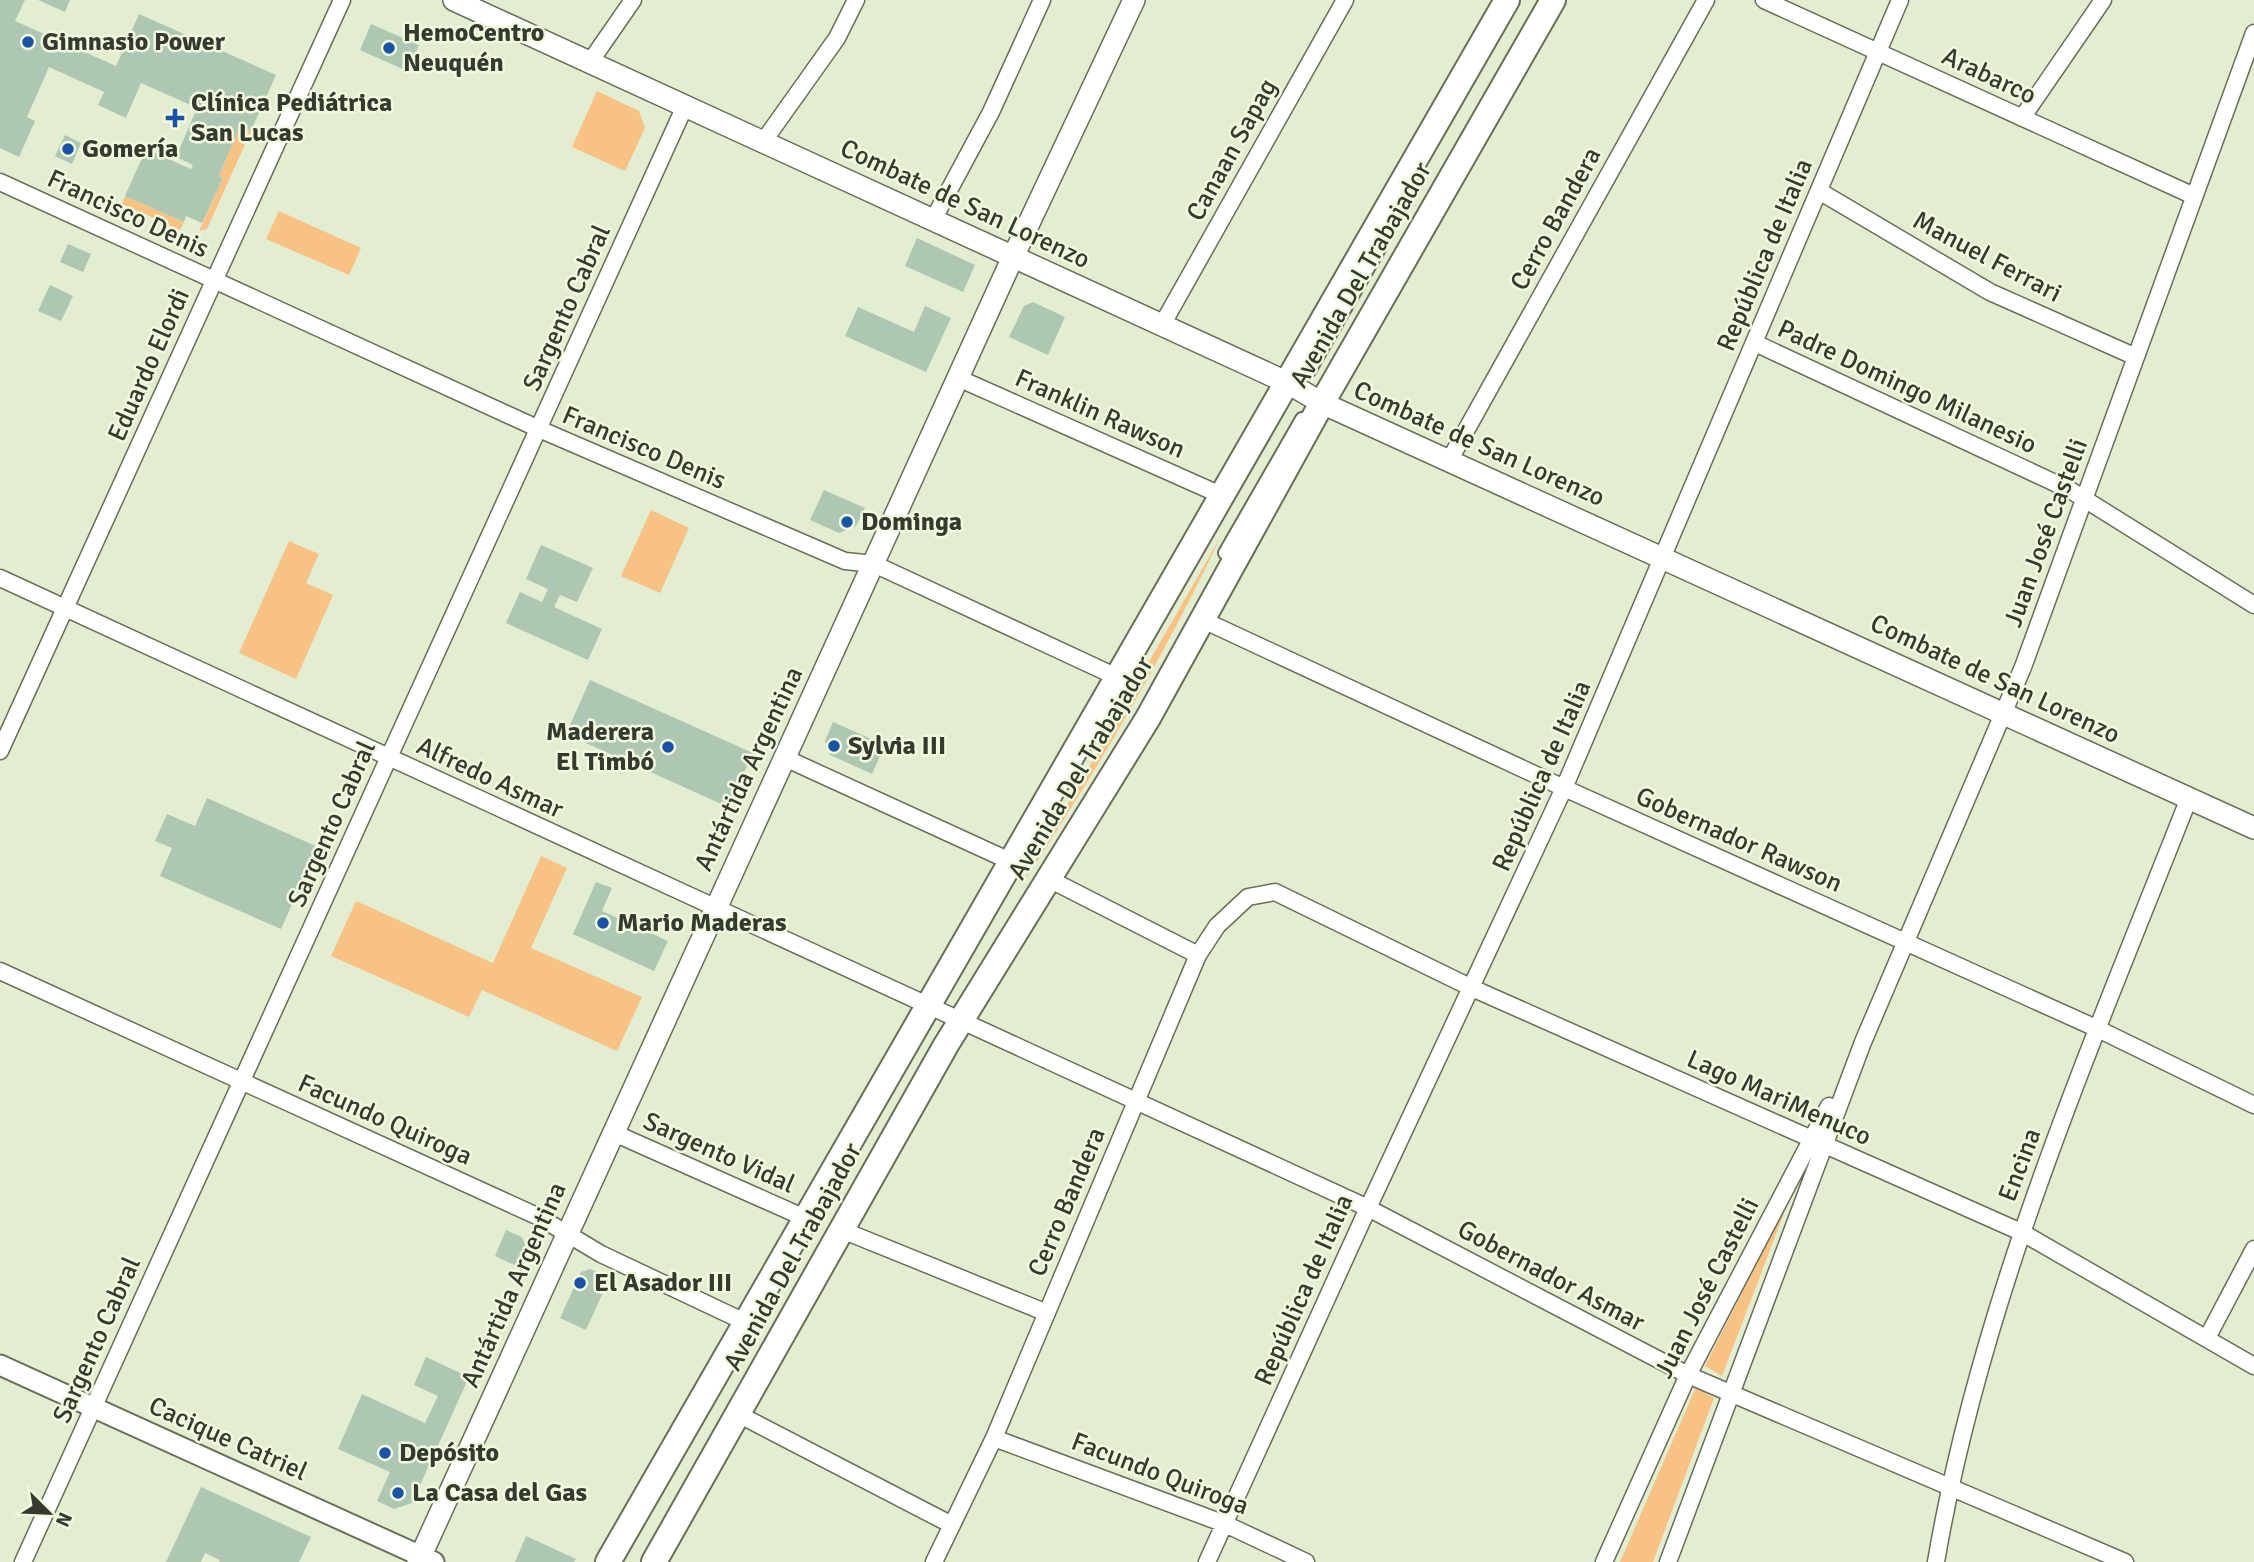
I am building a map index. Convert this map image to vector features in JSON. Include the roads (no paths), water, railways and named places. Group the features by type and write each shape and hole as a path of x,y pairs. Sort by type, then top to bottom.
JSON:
{"main road":[{"name":"Combate de San Lorenzo","path":"454,0 1286,382 1322,403 2254,828"},
{"name":"Antártida Argentina","path":"425,1560 614,1133 1013,257 1134,0"},
{"name":"Avenida Del Trabajador","path":"608,1562 1507,0"},
{"name":"Avenida Del Trabajador","path":"654,1562 960,1022 1148,718 1322,403 1553,0"}],"street":[{"name":"Eduardo Elordi","path":"0,751 342,0"},
{"path":"590,62 633,0"},
{"path":"763,142 837,38 856,0"},
{"path":"933,220 991,112 1042,0"},
{"name":"Canaan Sapag","path":"1162,325 1345,0"},
{"name":"Cerro Bandera","path":"1449,461 1706,0"},
{"name":"Arabarco","path":"1764,0 2194,196"},
{"name":"República de Italia","path":"1207,1562 1564,788 1900,0"},
{"path":"2022,118 2103,0"},
{"name":"Juan José Castelli","path":"1668,1562 1818,1142 2003,713 2254,36"},
{"name":"Sargento Cabral","path":"23,1562 685,106"},
{"name":"Francisco Denis","path":"0,182 539,429 845,561 874,564 1119,678"},
{"name":"Manuel Ferrari","path":"1819,191 1990,292 2136,357"},
{"path":"1373,243 1380,247 1309,371 1304,372 1302,367 1373,243"},
{"name":"Padre Domingo Milanesio","path":"1755,343 2084,498 2254,605"},
{"name":"Franklin Rawson","path":"958,378 1223,496"},
{"path":"1306,419 1307,424 1233,557 1225,554 1234,534 1300,420 1306,419"},
{"name":"Alfredo Asmar","path":"0,578 960,1022"},
{"name":"Gobernador Rawson","path":"1203,620 1564,788 2098,1029 2254,1105"},
{"path":"785,758 1012,862"},
{"name":"Encina","path":"1936,1562 1948,1488 2021,1232 2189,798"},
{"path":"1049,878 1198,956"},
{"name":"Cerro Bandera","path":"934,1562 994,1438 1198,956 1217,926 1248,897 1275,892"},
{"name":"Lago MariMenuco","path":"1275,892 1472,988 2021,1232 2254,1366"},
{"name":"Facundo Quiroga","path":"0,971 569,1233 601,1254 745,1322"},
{"name":"Gobernador Asmar","path":"960,1022 1368,1208 1688,1375 2125,1562"},
{"name":"Sargento Vidal","path":"614,1133 806,1218"},
{"name":"Juan José Castelli","path":"1604,1562 1688,1375 1818,1142"},
{"path":"842,1230 1047,1313"},
{"path":"2207,1338 2254,1250"},
{"name":"Cacique Catriel","path":"0,1364 425,1560"},
{"path":"738,1414 952,1525"},
{"name":"Facundo Quiroga","path":"994,1438 1225,1524 1307,1562"}],"place":[{"name":"Gimnasio Power","path":"28,42"},
{"name":"HemoCentro Neuquén","path":"389,48"},
{"name":"Clínica Pediátrica San Lucas","path":"175,118"},
{"name":"Gomería","path":"68,149"},
{"name":"Dominga","path":"847,522"},
{"name":"Sylvia III","path":"834,746"},
{"name":"Maderera El Timbó","path":"668,747"},
{"name":"Mario Maderas","path":"603,923"},
{"name":"El Asador III","path":"580,1283"},
{"name":"Depósito","path":"385,1453"},
{"name":"La Casa del Gas","path":"398,1493"}]}
